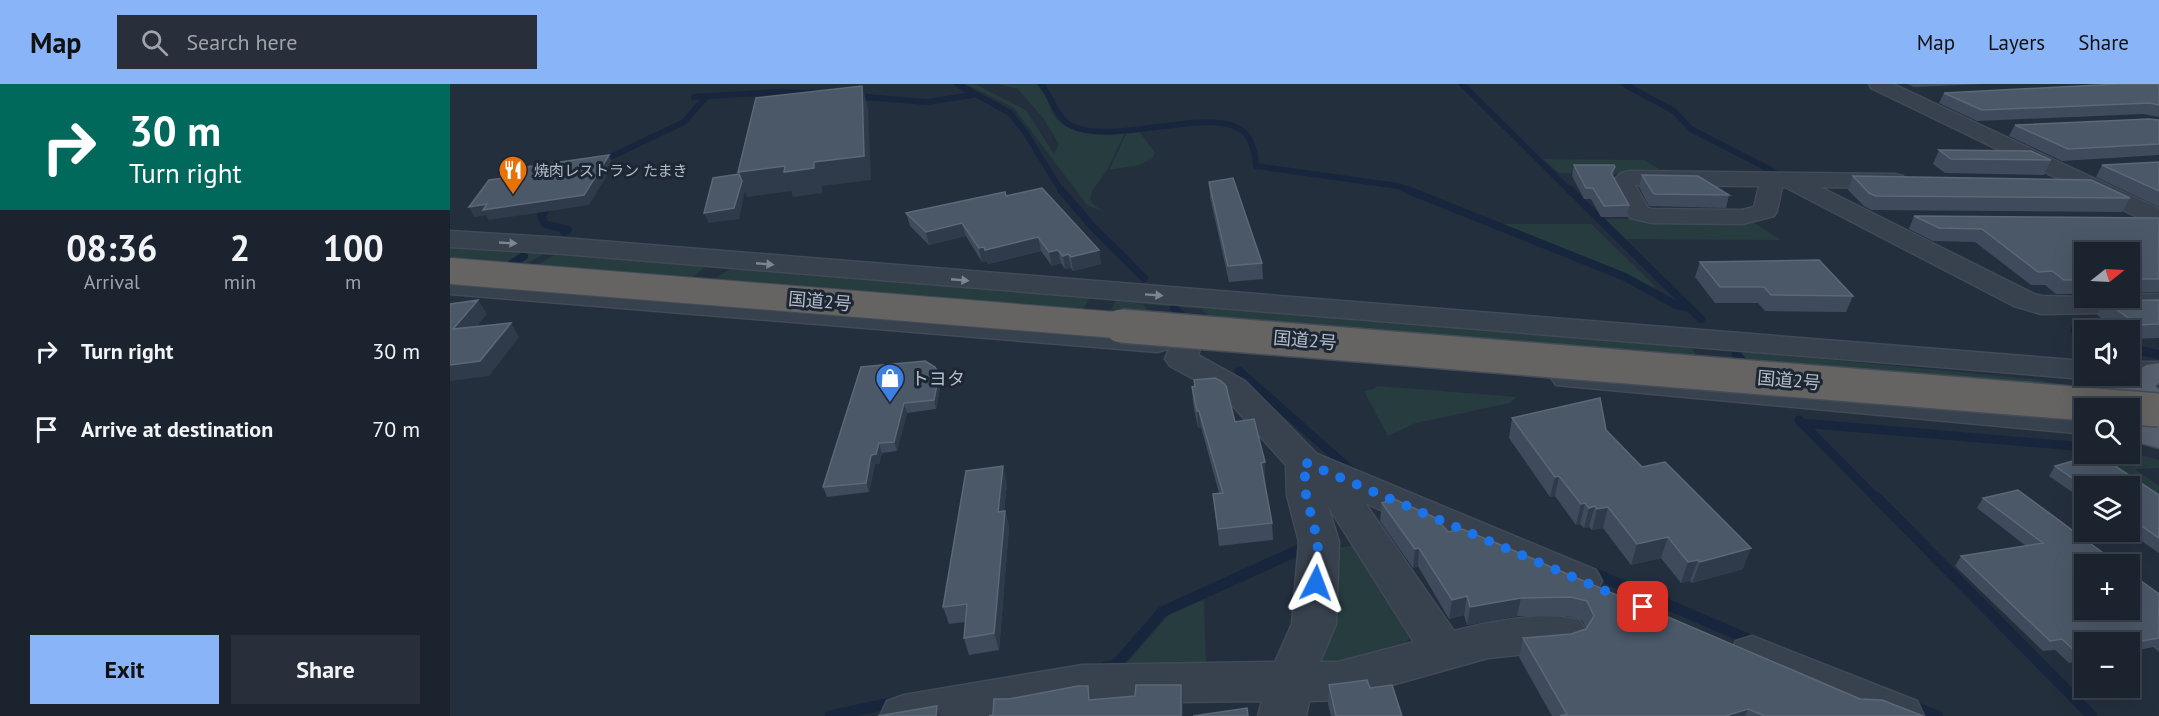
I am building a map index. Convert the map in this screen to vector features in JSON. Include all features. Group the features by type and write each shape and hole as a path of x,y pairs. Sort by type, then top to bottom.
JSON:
{"highway":[{"name":"国道2号","path":"450,271 2152,390"}],"main road":[{"path":"2137,386 2152,390"},
{"path":"2140,431 2159,437"}],"street":[{"path":"1878,84 2058,170 2096,176 2157,217"},
{"path":"1902,96 1937,94"},
{"path":"1974,129 2019,127"},
{"path":"2031,183 2096,176"},
{"path":"1780,180 1765,211 1743,217 1640,213 1622,183 1629,178 1780,180 1915,182"},
{"path":"1780,180 1864,219 2024,300 2041,305 2159,303"},
{"path":"2112,222 2157,217"},
{"path":"1864,219 1911,219"},
{"path":"450,239 563,246 1108,292 1699,338 2074,371"},
{"path":"496,289 563,246"},
{"path":"678,303 727,261"},
{"path":"450,286 1086,336 2074,422"},
{"path":"1086,336 1108,292"},
{"path":"1699,338 1754,395"},
{"path":"1186,345 1181,359 1234,388 1340,495 1444,652"},
{"path":"2140,428 2159,428"},
{"path":"1306,460 1617,596"},
{"path":"1286,698 1314,624 1318,542 1306,495 1306,460"},
{"path":"904,716 1082,684 1286,698 1338,681 1488,640 1565,633"},
{"path":"1715,638 1900,716"}],"green space":[{"path":"966,84 975,84 1026,110 1054,154 1059,144 1043,118 1018,89 997,84 1036,84 1058,121 1075,130 1096,132 1127,129 1107,170 1092,191 1090,199 1095,206 1107,213 1087,205 1014,108"},
{"path":"1151,128 1139,131 1155,153 1152,159 1139,165 1109,170 1128,130"},
{"path":"1543,159 1644,160 1671,176 1559,173"},
{"path":"1604,219 1748,219 1781,240 1625,239"},
{"path":"1501,224 1591,224 1656,287 1652,288"},
{"path":"450,243 545,253 491,286 450,282"},
{"path":"559,252 708,265 688,280 534,267"},
{"path":"733,267 1092,295 1081,312 710,282"},
{"path":"1117,299 1685,341 1702,361 1215,322 1201,309 1143,304 1152,316 1109,313"},
{"path":"1740,353 2041,380 2062,386 1749,364"},
{"path":"1377,386 1517,397 1510,403 1416,423 1388,436 1364,391"},
{"path":"2140,456 2159,460 2159,468 2135,469 2159,486 2159,502 2140,489 2140,476 2120,476 2102,464 2140,464"},
{"path":"1357,544 1415,633 1402,646 1323,670 1317,660 1330,550"},
{"path":"1204,597 1206,666 1119,672 1171,612"}],"building":[{"path":"2159,84 2159,105 2149,103 1982,110 1944,93"},
{"path":"862,86 864,156 814,162 814,168 784,172 785,166 738,172 756,98"},
{"path":"2159,120 2159,144 2068,149 2015,125"},
{"path":"1939,150 2031,151 2051,160 1951,159"},
{"path":"609,155 584,195 483,210 487,204 469,207 489,180 512,177 519,168"},
{"path":"2159,162 2159,191 2102,165"},
{"path":"1574,165 1614,165 1611,173 1629,205 1604,206 1593,188 1586,188"},
{"path":"739,174 742,181 734,208 704,213 713,178"},
{"path":"1642,175 1698,176 1729,195 1655,194"},
{"path":"1853,176 2091,180 2130,198 1876,196 1869,193"},
{"path":"1233,178 1262,263 1228,266 1209,182"},
{"path":"1042,188 1099,250 1071,257 1068,254 1063,256 1058,250 1049,252 1038,237 985,250 984,247 979,248 962,223 926,232 906,213 1005,192 1006,196"},
{"path":"1914,216 2159,218 2159,279 2140,279 2140,242 2074,242 2074,280 2064,280 2052,271 2038,272 1982,229 1939,228"},
{"path":"1819,260 1853,296 1771,295 1764,287 1720,287 1700,262"},
{"path":"478,300 453,329 511,323 480,361 450,365 450,304"},
{"path":"2140,300 2159,300 2159,324 2140,325 2140,320 2131,320 2115,308 2140,308"},
{"path":"925,361 935,367 939,374 934,400 904,403 894,442 879,443 876,454 871,455 866,483 823,487 861,367"},
{"path":"1215,378 1226,386 1235,422 1254,419 1265,462 1261,463 1272,523 1218,529 1213,494 1223,493 1199,411 1197,411 1192,387 1195,386 1194,380"},
{"path":"1600,398 1606,430 1642,467 1665,462 1751,548 1700,562 1698,560 1688,562 1668,537 1637,544 1608,507 1597,509 1595,506 1589,508 1585,503 1581,504 1559,476 1555,477 1512,418"},
{"path":"2074,461 2074,464 2112,464 2130,476 2074,476 2074,479 2055,466"},
{"path":"1003,466 998,512 1005,511 994,633 964,638 967,604 943,607 966,471"},
{"path":"2140,482 2159,495 2159,538 2140,525"},
{"path":"2018,490 2074,531 2074,542 2088,542 2104,554 2074,554 2074,620 2140,620 2140,580 2159,594 2159,638 2140,641 2140,632 2074,632 2074,650 2062,639 2050,641 1961,556 2043,543 1983,498"},
{"path":"1394,499 1436,518 1448,532 1462,529 1484,538 1487,542 1489,540 1536,560 1539,564 1542,563 1860,699 1882,700 1923,716 1765,716 1748,709 1725,716 1560,716 1567,714 1523,638 1571,634 1586,629 1594,616 1587,601 1571,597 1521,598 1470,607 1467,596 1452,600 1419,548 1415,549 1382,503"},
{"path":"1367,680 1370,688 1392,685 1402,716 1336,716 1329,685"},
{"path":"1136,685 1181,685 1181,716 989,716 993,715 994,699 1009,699 1078,686 1088,686 1089,700 1135,696"},
{"path":"937,706 936,716 878,716"},
{"path":"1247,708 1248,716 1193,716"}],"waterway":[{"path":"957,84 1010,113 1025,132 1062,192"},
{"path":"1041,84 1057,112 1065,121 1087,131 1109,132 1205,122 1225,123 1240,129 1250,140 1256,166 1398,186 1412,192"},
{"path":"1462,84 1571,192"},
{"path":"1624,84 1674,111 1691,129 1782,176"},
{"path":"694,97 776,92 815,93"},
{"path":"853,96 927,102 973,95"},
{"path":"600,162 684,122 706,97"},
{"path":"1061,190 1092,226 1144,278"},
{"path":"1408,190 1625,277 1676,305 1690,308"},
{"path":"1570,190 1690,308"},
{"path":"551,202 541,216 545,224 568,230 564,232"},
{"path":"503,269 524,256"},
{"path":"1174,308 1189,322"},
{"path":"1690,308 1701,319"},
{"path":"2140,350 2159,355"},
{"path":"1736,354 1750,369"},
{"path":"1239,371 1354,473"},
{"path":"1799,420 1802,423"},
{"path":"1802,423 2074,446"},
{"path":"1802,423 1877,499"},
{"path":"1876,497 2092,716"},
{"path":"1105,667 1117,664 1162,612 1301,549"},
{"path":"1589,571 1755,642"},
{"path":"830,716 896,702"},
{"path":"1910,705 1938,716"}],"place":[{"name":"焼肉レストラン たまき","path":"513,196"},
{"name":"トヨタ","path":"890,404"}],"route":[{"path":"1316,583 1318,542 1306,495 1304,462 1643,607"}]}
